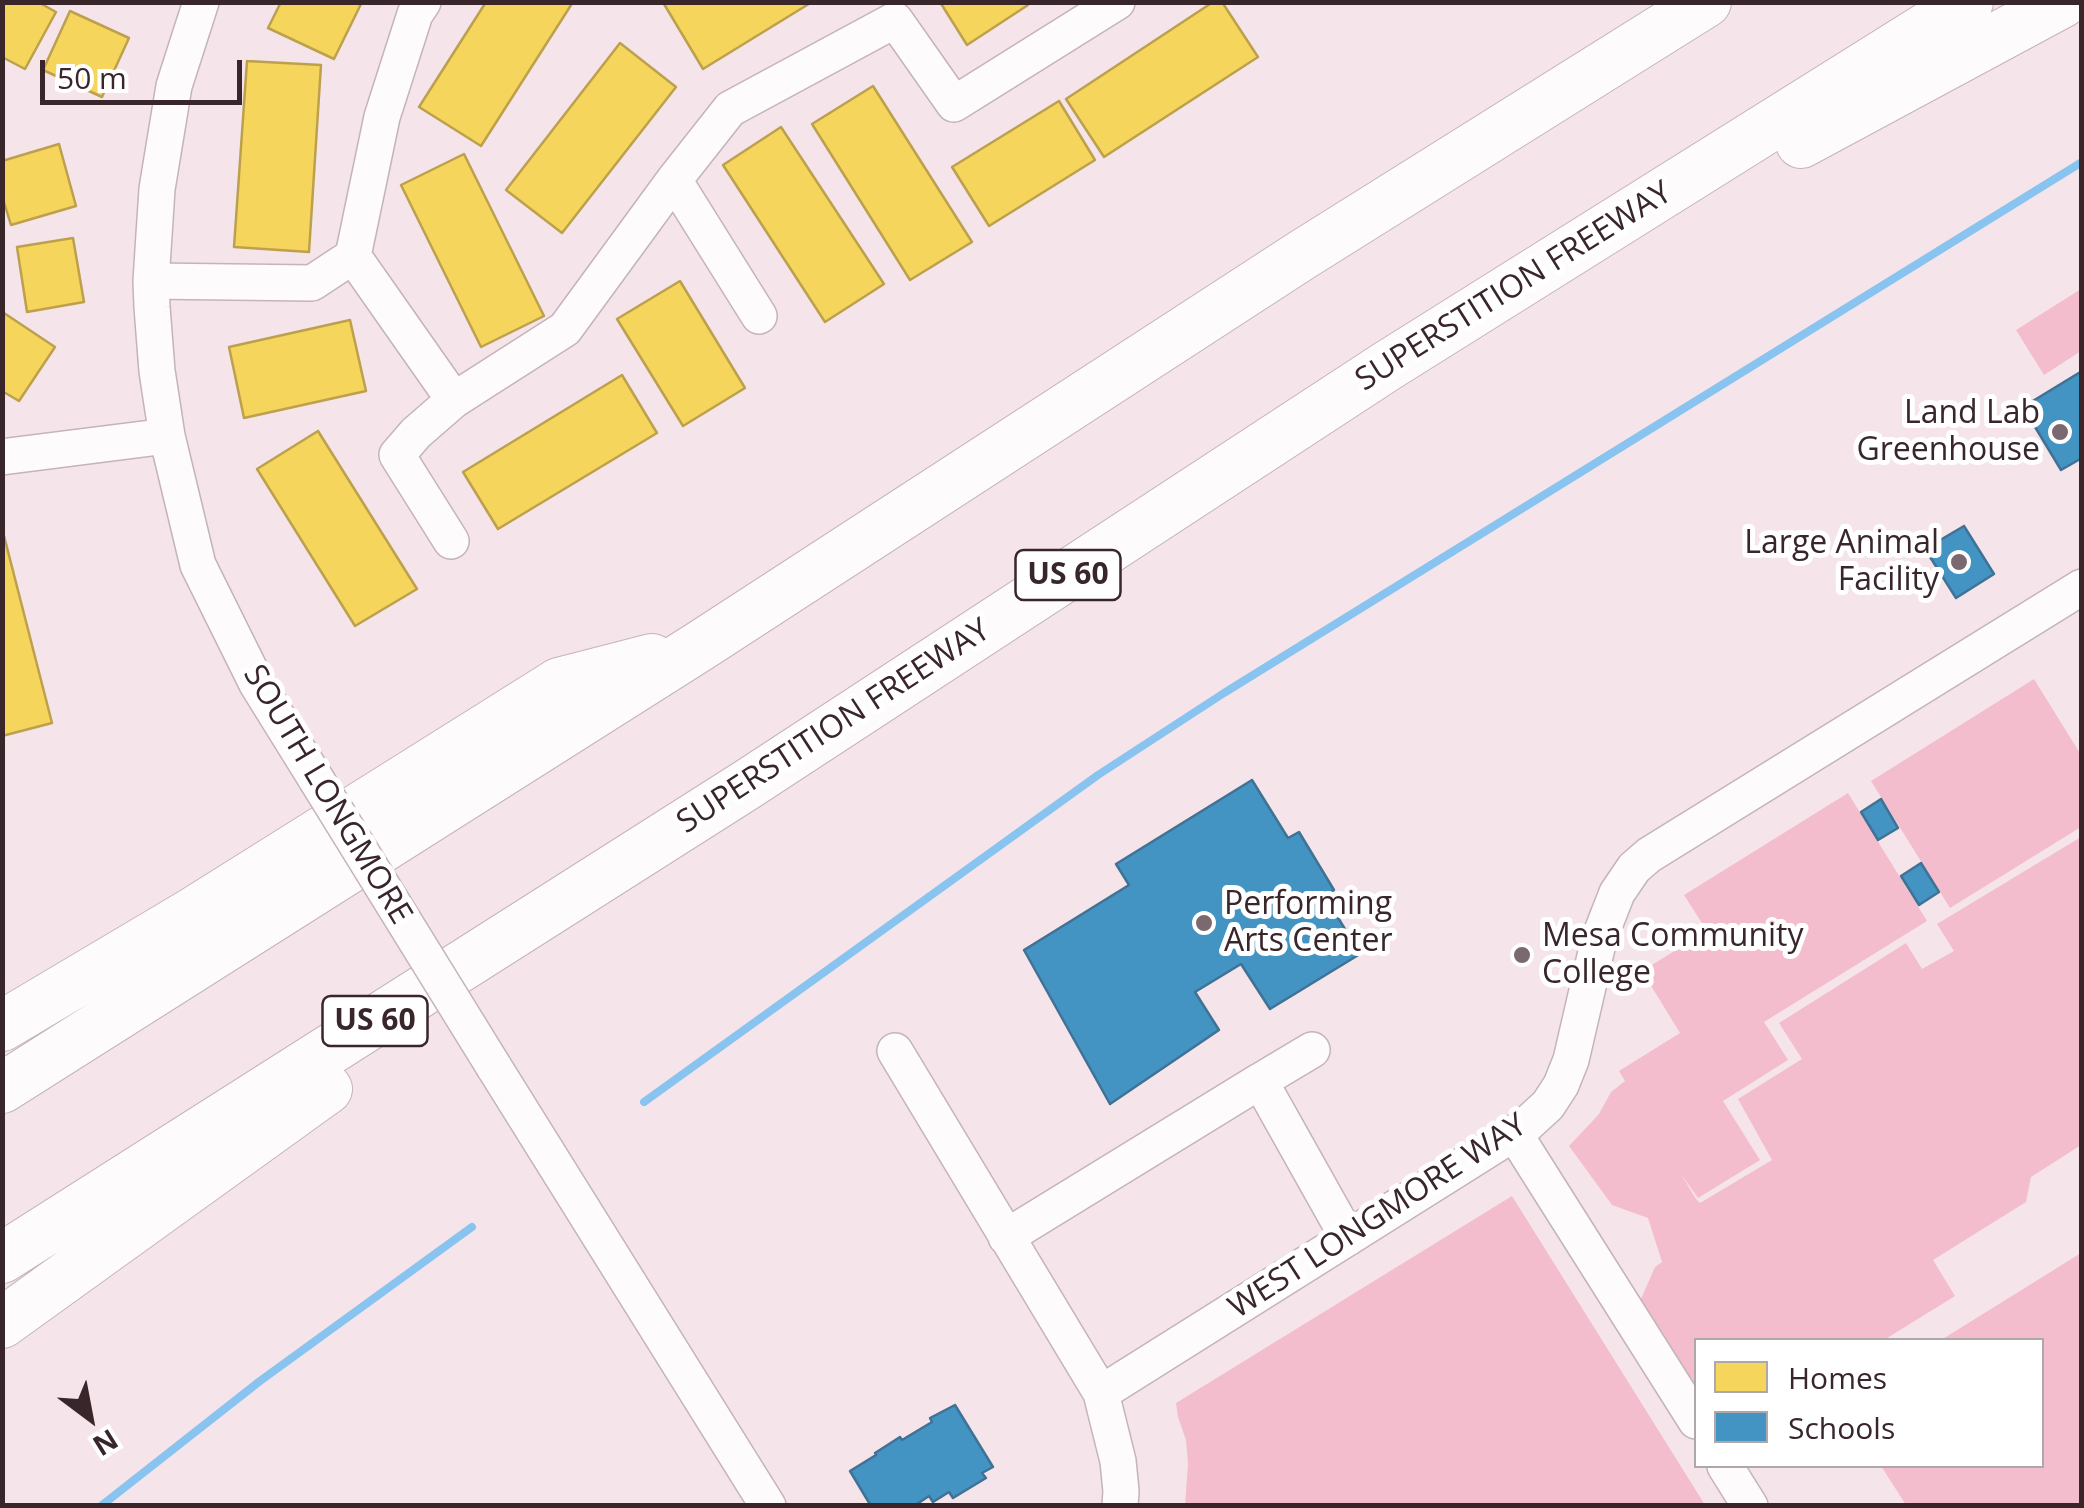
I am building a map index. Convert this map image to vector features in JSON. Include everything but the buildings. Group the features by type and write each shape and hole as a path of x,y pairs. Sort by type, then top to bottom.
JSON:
{"highway":[{"path":"2,1088 700,646 1302,255 1681,2"},
{"path":"1302,255 1706,2"},
{"name":"SUPERSTITION FREEWAY","path":"2,1258 748,784 1387,366 1968,2"},
{"path":"1387,366 2062,2"},
{"path":"2,1026 194,912 560,683 700,646"},
{"path":"2,1324 748,784"}],"street":[{"path":"152,281 312,283 353,256 382,117 422,2"},
{"path":"451,541 397,455 454,400 565,329 730,109 895,20 954,104 1076,13 1116,2"},
{"name":"SOUTH LONGMORE","path":"193,5 174,86 157,189 152,281 167,436 198,565 257,684 768,1506"},
{"path":"674,180 759,316"},
{"path":"353,256 454,400"},
{"path":"2,457 167,436"},
{"name":"WEST LONGMORE WAY","path":"1101,1393 1514,1133 1548,1105 1572,1060 1599,940 1617,893 1634,868 1668,842 2082,588"},
{"path":"1006,1236 1312,1050"},
{"path":"895,1052 1101,1393 1118,1461 1120,1506"},
{"path":"1260,1081 1348,1238"},
{"path":"1514,1133 1694,1418"},
{"path":"1726,1468 1750,1506"}],"shaded area":[{"path":"2081,289 2081,351 2044,375 2016,330"},
{"path":"2034,679 2081,755 2081,827 1950,908 1871,781"},
{"path":"1848,793 1927,921 1764,1022 1788,1060 1723,1101 1760,1160 1698,1198 1681,1174 1700,1203 1772,1160 1738,1099 1802,1059 1779,1023 1906,943 1922,969 1954,951 1937,924 2081,837 2081,1145 2031,1177 2026,1202 1933,1260 1955,1296 1887,1338 1694,1338 1694,1398 1637,1308 1655,1267 1662,1262 1648,1218 1612,1205 1569,1146 1599,1114 1611,1092 1625,1081 1619,1071 1680,1033 1642,971 1707,931 1684,895"},
{"path":"1512,1196 1705,1505 1185,1505 1186,1440 1176,1403"},
{"path":"2081,1253 2081,1505 1906,1505 1882,1468 2044,1468 2044,1338 1944,1338"}],"waterway":[{"path":"644,1102 1098,775 2082,162"},
{"path":"101,1506 260,1381 472,1227"}],"place":[{"name":"Land Lab Greenhouse","path":"2060,432"},
{"name":"Large Animal Facility","path":"1959,562"},
{"name":"Performing Arts Center","path":"1204,923"},
{"name":"Mesa Community College","path":"1522,955"}]}
